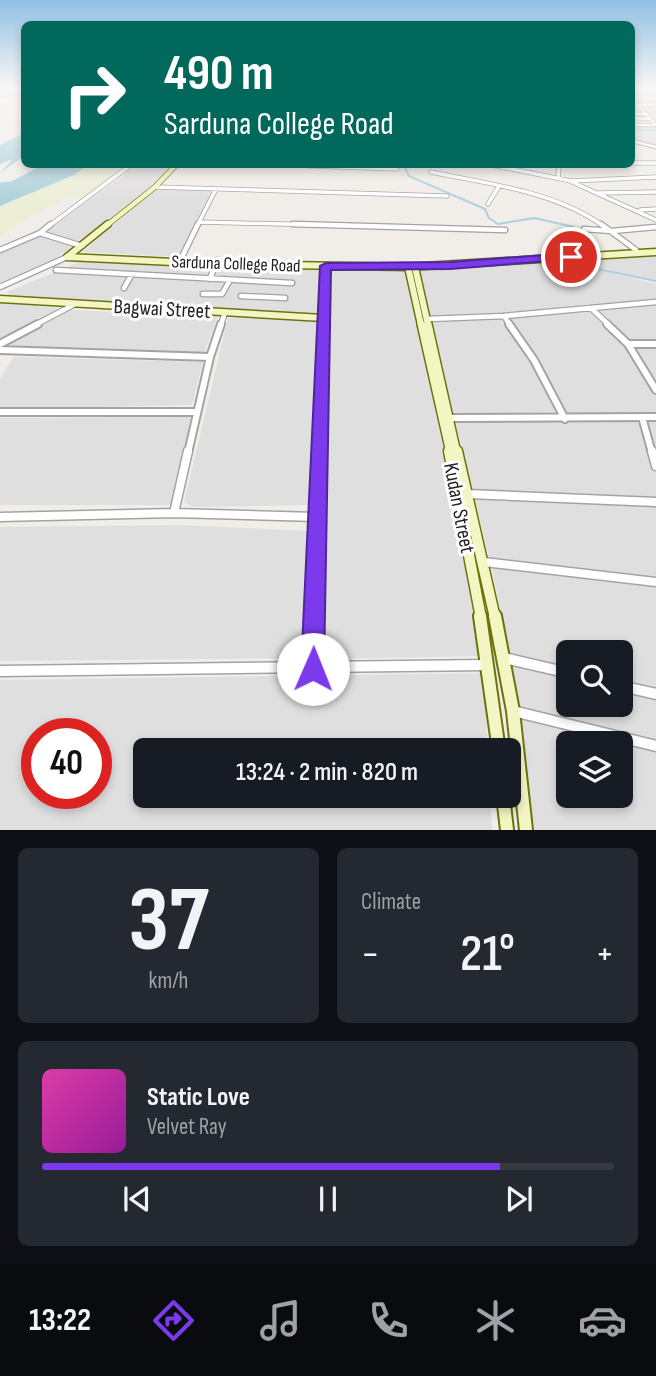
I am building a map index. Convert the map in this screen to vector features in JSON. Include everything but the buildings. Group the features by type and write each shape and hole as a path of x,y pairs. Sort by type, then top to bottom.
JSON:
{"street":[{"path":"635,142 656,147"},
{"path":"635,163 656,163"},
{"path":"0,250 40,233 127,168"},
{"path":"0,287 70,256 155,187 173,168"},
{"path":"370,168 397,169"},
{"path":"504,168 571,181 656,220"},
{"path":"558,178 559,168"},
{"path":"431,172 499,186 582,211 636,250"},
{"path":"571,181 656,177"},
{"path":"488,204 499,186"},
{"path":"155,187 447,196"},
{"path":"181,259 216,189"},
{"path":"595,193 656,191"},
{"path":"638,211 656,209"},
{"path":"200,222 505,230"},
{"path":"584,229 612,231 656,227"},
{"path":"40,233 82,246"},
{"name":"Sarduna College Road","path":"70,256 412,267 636,250 656,251"},
{"name":"Sarduna College Road","path":"70,256 217,262 448,262 656,251"},
{"path":"210,279 217,262"},
{"path":"313,669 326,266"},
{"path":"412,267 428,319 504,658 513,711 526,830"},
{"name":"Kudan Street","path":"412,267 489,665 497,738"},
{"path":"56,270 292,283"},
{"path":"124,288 132,274"},
{"path":"203,294 222,294 230,280"},
{"path":"266,297 271,282"},
{"path":"241,296 285,298"},
{"name":"Bagwai Street","path":"0,299 324,318"},
{"path":"428,319 503,316 656,302"},
{"path":"0,344 75,304"},
{"path":"591,308 628,344 656,390"},
{"path":"174,513 196,412 225,312"},
{"path":"503,316 534,360 565,419"},
{"path":"628,344 656,344"},
{"path":"0,350 210,357"},
{"path":"0,412 196,412"},
{"path":"451,418 565,419 656,416"},
{"path":"642,417 656,466"},
{"path":"468,494 656,502"},
{"path":"0,517 174,513 316,517"},
{"path":"484,562 656,582"},
{"path":"504,658 556,670"},
{"path":"0,671 489,665"},
{"path":"633,688 656,694"},
{"path":"513,711 656,746"},
{"path":"504,808 507,830"}],"shaded area":[{"path":"635,128 656,128 656,146 635,142"},
{"path":"133,168 172,168 120,213 77,242 45,232"},
{"path":"156,188 214,191 180,257 83,252"},
{"path":"41,235 75,246 49,262 0,285 0,252"},
{"path":"656,254 656,282 581,265 578,259"},
{"path":"564,258 574,268 596,269 656,284 656,830 533,830 519,700 493,574 418,270"},
{"path":"79,262 320,270 316,314 9,297 7,292"},
{"path":"330,268 407,269 485,656 323,659"},
{"path":"0,301 62,309 0,341"},
{"path":"70,310 218,316 204,353 7,349 7,345"},
{"path":"228,318 321,319 309,505 193,507 184,502"},
{"path":"14,357 203,362 192,405 0,409 0,378"},
{"path":"191,417 171,505 0,505 0,418"},
{"path":"179,525 308,531 301,658 0,661 0,527"},
{"path":"484,673 487,738 133,738 133,808 491,808 492,830 0,830 0,680"}],"green space":[{"path":"84,168 133,168 95,196 81,199 70,196 15,224 15,228 0,235 0,206 74,175"}],"water":[{"path":"21,134 21,158 0,173 13,159 0,164 0,145"},
{"path":"37,168 84,168 74,175 0,206 0,183 12,181"}],"waterway":[{"path":"635,130 656,130"},
{"path":"405,168 409,176 485,209 489,218 498,224 534,218 574,227 569,247 573,256"},
{"path":"570,260 568,263 656,281"}],"route":[{"path":"313,669 318,429 326,266 408,267 571,257"}]}
